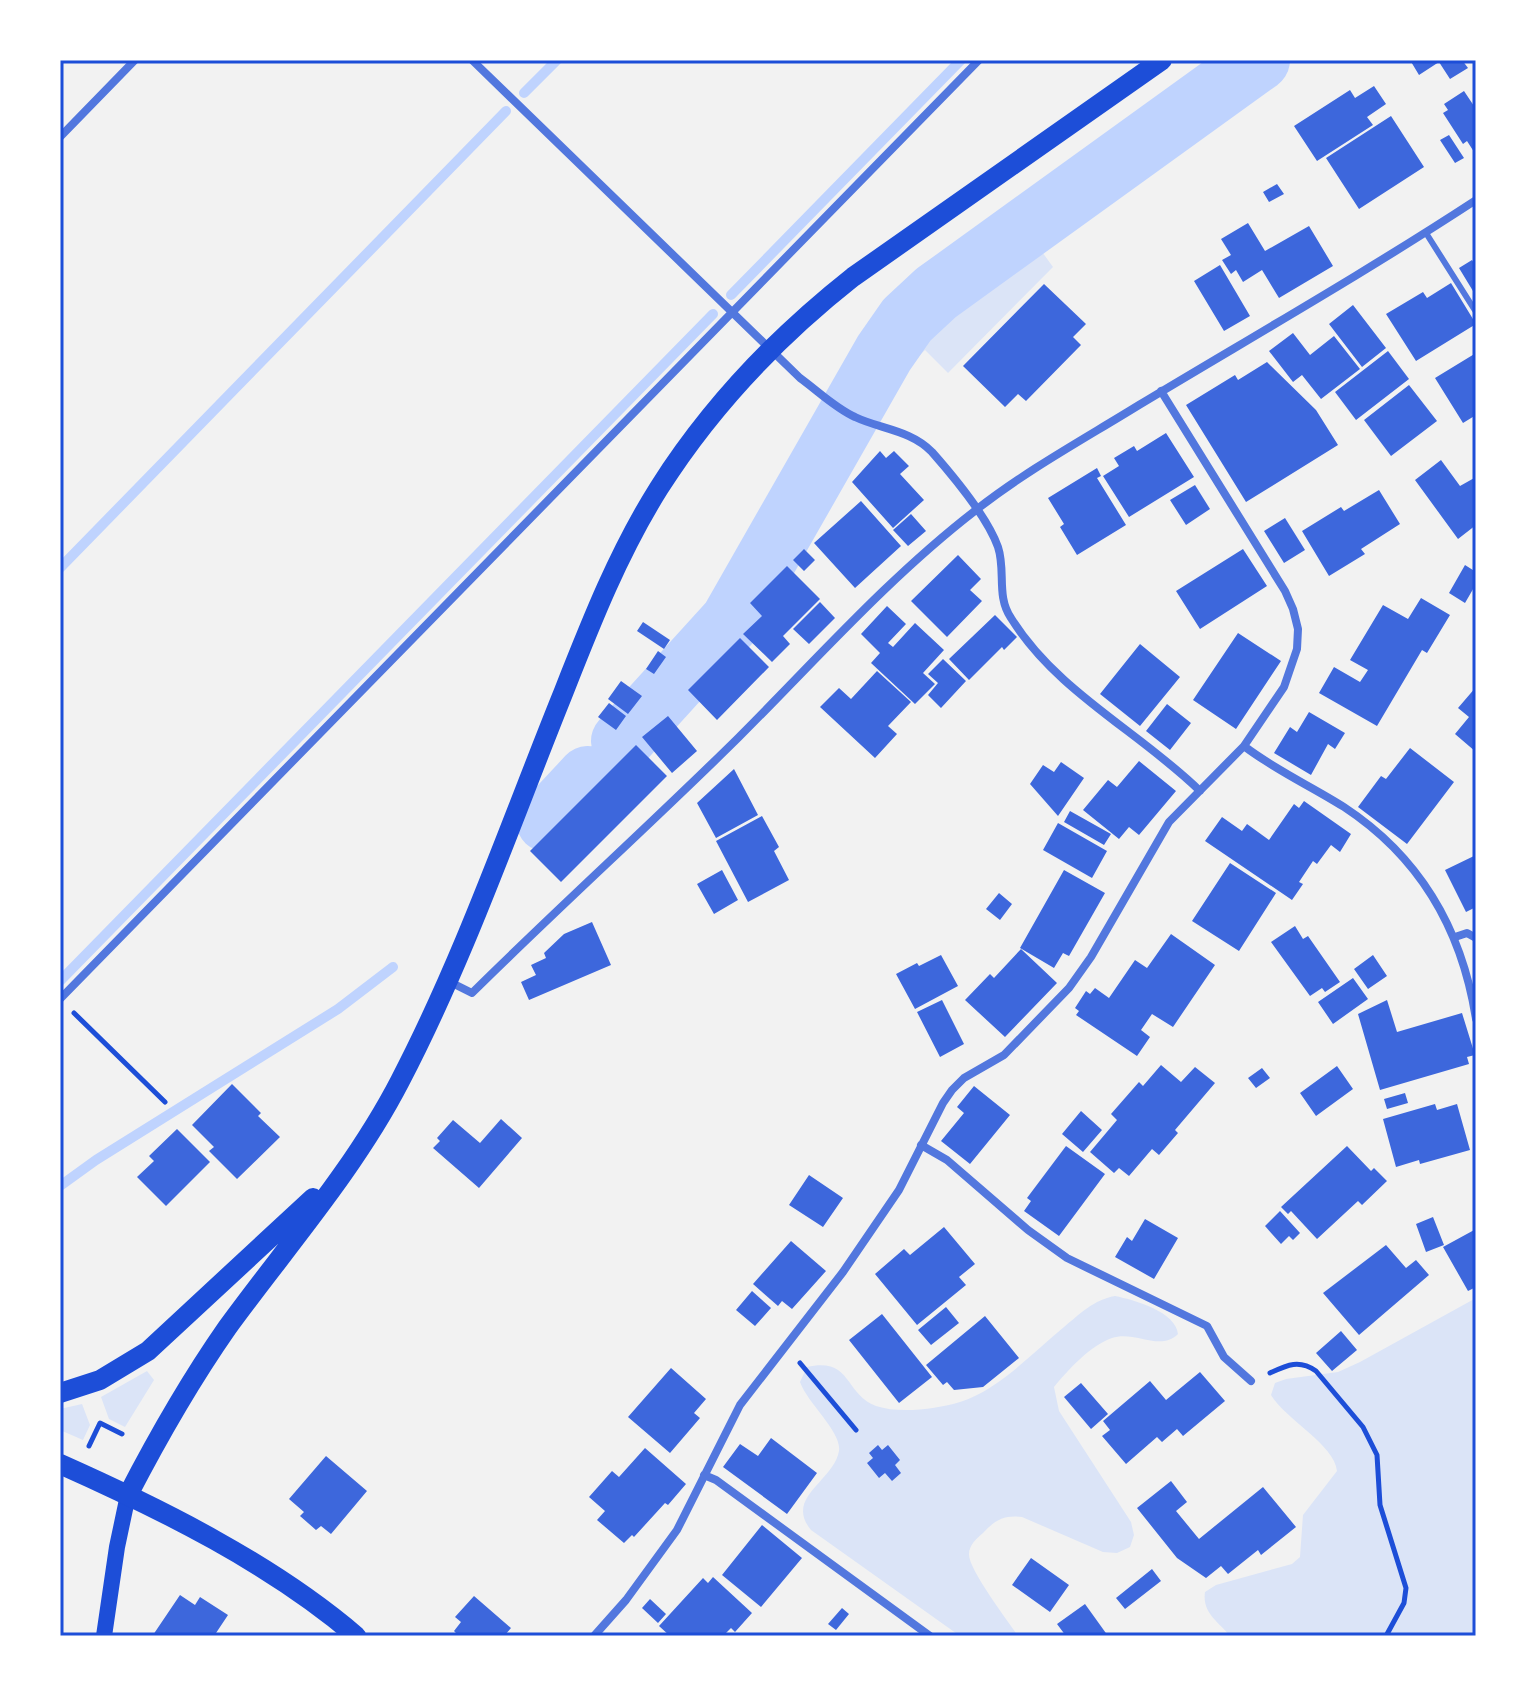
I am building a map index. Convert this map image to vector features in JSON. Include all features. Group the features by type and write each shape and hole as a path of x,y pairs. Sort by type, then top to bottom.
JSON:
{"main road":[{"path":"104,1636 128,1495 207,1358 353,1160 402,1078 446,981 594,616 659,488 715,410 815,307 853,277 1162,60"},
{"path":"60,1393 100,1380 148,1351 353,1160"},
{"path":"60,1464 128,1495 233,1552 312,1601 356,1636"}],"street":[{"path":"60,137 135,60"},
{"path":"472,60 800,378 855,418 920,442 931,452 977,510 999,549 1001,594 1011,619 1060,676 1200,791"},
{"path":"60,999 979,60"},
{"path":"446,981 472,993 646,829 912,564 977,510 1047,461 1476,200"},
{"path":"594,1636 664,1549 746,1396 843,1272 899,1190 952,1090 964,1078 1004,1055 1075,981 1169,822 1244,746 1284,687 1297,649 1298,629 1293,609 1285,591 1161,391"},
{"path":"1244,746 1342,806 1395,848 1418,873 1437,901 1455,937 1476,1019"},
{"path":"1455,937 1467,933 1476,938"},
{"path":"921,1145 947,1160 1028,1230 1067,1258 1198,1320 1209,1329 1231,1365 1251,1381"},
{"path":"704,1475 716,1480 930,1636"}],"lane":[{"path":"1426,233 1476,312"}],"path":[{"path":"60,999 165,1102"},
{"path":"1251,1381 1288,1364 1308,1365 1371,1440 1377,1455 1383,1520 1406,1588 1404,1603 1386,1636"},
{"path":"803,1367 856,1430"},
{"path":"89,1446 100,1423 122,1434"}],"shaded area":[{"path":"1032,238 1053,267 948,373 925,350 862,412 903,342 928,314"},
{"path":"1115,1296 1162,1313 1176,1326 1178,1334 1163,1341 1120,1336 1104,1341 1088,1352 1054,1387 1059,1411 1131,1522 1134,1535 1130,1547 1117,1553 1103,1552 1022,1517 1000,1519 992,1525 972,1545 970,1561 981,1583 1018,1636 960,1636 811,1530 804,1518 803,1508 813,1489 835,1462 839,1443 800,1382 807,1367 832,1367 876,1406 907,1410 950,1405 989,1388 1087,1308"},
{"path":"1476,1298 1476,1636 1230,1636 1208,1611 1205,1592 1216,1585 1292,1564 1300,1557 1303,1515 1337,1471 1328,1452 1271,1395 1275,1383 1338,1372"},
{"path":"147,1371 154,1380 125,1427 109,1419 101,1397"},
{"path":"82,1404 90,1425 83,1440 60,1430 60,1409"}],"building":[{"path":"1410,60 1462,60 1468,68 1450,79 1439,62 1419,75"},
{"path":"1374,86 1386,104 1367,117 1373,125 1317,161 1294,126 1350,90 1355,98"},
{"path":"1464,91 1476,109 1476,155 1467,141 1463,144 1443,113 1448,110 1444,104"},
{"path":"1391,116 1424,167 1359,209 1326,158"},
{"path":"1449,135 1464,158 1455,163 1440,140"},
{"path":"1277,184 1284,194 1269,202 1263,192"},
{"path":"1248,223 1265,251 1309,226 1333,266 1279,298 1262,270 1243,282 1236,270 1231,274 1222,260 1231,255 1221,239"},
{"path":"1472,260 1476,266 1476,296 1459,268"},
{"path":"1220,265 1250,316 1224,331 1194,281"},
{"path":"1451,283 1476,324 1416,361 1386,314 1423,292 1427,298"},
{"path":"1044,284 1086,324 1073,337 1081,345 1026,401 1018,394 1005,407 963,366"},
{"path":"1353,305 1386,348 1362,367 1329,324"},
{"path":"1293,333 1310,355 1334,336 1360,369 1321,399 1302,375 1293,382 1269,351"},
{"path":"1388,351 1409,379 1356,420 1335,392"},
{"path":"1476,353 1476,415 1463,423 1435,378"},
{"path":"1267,362 1316,410 1338,445 1246,502 1186,405 1235,375 1238,380"},
{"path":"1409,385 1437,421 1391,456 1364,420"},
{"path":"1166,433 1194,477 1129,517 1103,476 1119,466 1114,458 1134,446 1137,451"},
{"path":"880,451 886,458 894,451 909,466 900,474 924,500 893,528 852,482"},
{"path":"1441,460 1460,486 1476,477 1476,525 1458,539 1415,480"},
{"path":"1097,468 1101,476 1097,478 1126,525 1077,555 1060,527 1064,524 1048,498"},
{"path":"1195,485 1210,509 1186,525 1170,500"},
{"path":"1379,490 1400,524 1361,549 1365,554 1329,576 1302,531 1341,507 1344,511"},
{"path":"861,501 901,546 855,588 814,543"},
{"path":"911,514 926,531 908,546 893,530"},
{"path":"1285,518 1305,550 1284,563 1264,531"},
{"path":"804,549 815,560 804,571 793,560"},
{"path":"1243,549 1267,586 1200,629 1176,591"},
{"path":"958,555 981,579 970,590 982,601 947,637 911,601"},
{"path":"1465,565 1476,572 1476,584 1465,603 1449,593"},
{"path":"787,566 820,599 783,636 790,644 772,662 743,634 762,616 750,603"},
{"path":"1421,598 1450,615 1427,653 1422,650 1377,726 1319,693 1334,667 1360,682 1368,670 1350,660 1383,605 1408,619"},
{"path":"820,602 835,618 809,644 793,629"},
{"path":"887,606 906,624 888,643 893,647 915,623 944,650 923,673 935,684 915,704 871,663 880,653 861,634"},
{"path":"995,615 1017,637 1004,650 1002,647 969,680 949,659"},
{"path":"643,622 670,640 664,649 637,631"},
{"path":"1238,633 1281,661 1236,729 1193,700"},
{"path":"740,638 769,667 717,720 688,690"},
{"path":"1140,644 1180,677 1140,726 1100,694"},
{"path":"658,651 666,657 654,674 646,669"},
{"path":"943,659 966,681 941,708 928,695 938,683 928,674"},
{"path":"877,671 911,702 888,726 897,734 875,758 820,707 839,688 851,699"},
{"path":"621,681 642,696 628,714 608,699"},
{"path":"1476,687 1476,752 1455,734 1469,717 1458,708"},
{"path":"609,703 626,716 616,730 598,717"},
{"path":"1167,704 1191,723 1170,750 1146,731"},
{"path":"1309,712 1345,733 1335,749 1328,744 1311,775 1274,753 1290,727 1297,732"},
{"path":"668,716 697,751 672,773 642,737"},
{"path":"636,745 667,776 561,882 530,851"},
{"path":"1410,748 1454,782 1407,844 1358,807 1381,776 1386,779"},
{"path":"1139,761 1176,791 1139,835 1129,827 1119,839 1083,810 1108,780 1117,787"},
{"path":"1061,762 1084,778 1058,816 1030,784 1043,765 1054,772"},
{"path":"734,769 758,815 716,838 697,803"},
{"path":"1304,801 1351,834 1340,852 1331,845 1317,864 1313,861 1292,900 1205,841 1222,817 1242,831 1247,824 1269,840 1294,804 1299,808"},
{"path":"1070,811 1111,834 1104,845 1064,822"},
{"path":"762,816 779,847 774,851 789,880 748,902 716,841"},
{"path":"1058,823 1107,851 1092,878 1043,850"},
{"path":"1476,855 1476,907 1466,912 1445,870"},
{"path":"1230,863 1276,893 1239,951 1192,921"},
{"path":"722,870 738,900 714,914 697,884"},
{"path":"1064,870 1105,893 1069,956 1063,953 1054,968 1020,948"},
{"path":"999,893 1012,904 1000,920 986,909"},
{"path":"592,922 611,965 529,1000 521,982 536,975 531,965 546,958 544,953 564,934"},
{"path":"1295,926 1303,939 1308,936 1340,982 1325,992 1322,988 1310,996 1271,942"},
{"path":"1171,934 1215,965 1173,1027 1152,1014 1141,1030 1150,1037 1137,1056 1076,1015 1079,1011 1075,1008 1086,991 1090,994 1095,988 1109,998 1135,960 1147,968"},
{"path":"1021,949 1057,983 1005,1037 965,1000 990,974 994,978"},
{"path":"941,955 958,986 915,1009 896,974"},
{"path":"1373,955 1387,976 1368,989 1354,969"},
{"path":"1353,978 1368,999 1333,1024 1318,1002"},
{"path":"942,1000 964,1044 940,1057 917,1012"},
{"path":"1387,1000 1397,1032 1462,1013 1475,1055 1467,1057 1469,1064 1380,1090 1358,1014"},
{"path":"1161,1065 1181,1082 1195,1067 1215,1083 1175,1130 1178,1133 1159,1155 1152,1149 1129,1176 1119,1168 1114,1173 1090,1152 1117,1120 1111,1114 1139,1082 1143,1086"},
{"path":"1337,1066 1353,1089 1316,1116 1300,1093"},
{"path":"1262,1068 1270,1078 1256,1088 1248,1078"},
{"path":"232,1084 280,1137 237,1179 209,1151 214,1147 192,1125"},
{"path":"974,1086 1010,1115 970,1164 941,1141 964,1113 957,1107"},
{"path":"1405,1093 1408,1103 1387,1109 1384,1099"},
{"path":"1435,1104 1437,1110 1457,1104 1470,1150 1420,1164 1419,1160 1396,1167 1383,1119"},
{"path":"1081,1111 1102,1130 1083,1152 1062,1134"},
{"path":"501,1119 522,1138 479,1188 433,1148 440,1141 437,1138 453,1120 480,1143"},
{"path":"177,1129 210,1162 166,1206 137,1177 154,1161 149,1156"},
{"path":"1066,1146 1105,1174 1059,1236 1024,1211 1031,1201 1027,1198"},
{"path":"1347,1146 1371,1171 1374,1168 1387,1181 1362,1205 1358,1201 1317,1239 1291,1211 1288,1214 1281,1207"},
{"path":"809,1175 843,1198 823,1227 789,1205"},
{"path":"1280,1211 1300,1233 1293,1240 1289,1236 1281,1244 1265,1226"},
{"path":"1433,1217 1444,1245 1426,1252 1416,1224"},
{"path":"1145,1219 1178,1238 1154,1279 1115,1257 1127,1237 1132,1241"},
{"path":"944,1227 975,1264 959,1277 966,1285 917,1325 875,1274 904,1249 910,1255"},
{"path":"1476,1229 1476,1287 1468,1291 1443,1247"},
{"path":"791,1241 826,1271 792,1309 782,1301 778,1306 753,1284"},
{"path":"1386,1245 1406,1268 1416,1260 1429,1275 1359,1335 1323,1293"},
{"path":"752,1291 771,1308 755,1326 736,1310"},
{"path":"946,1307 959,1323 931,1345 918,1330"},
{"path":"882,1314 932,1377 899,1403 849,1340"},
{"path":"985,1316 1019,1358 983,1387 954,1390 947,1382 943,1385 926,1365"},
{"path":"1341,1331 1357,1350 1332,1371 1316,1353"},
{"path":"671,1368 706,1399 694,1413 700,1418 670,1453 628,1417"},
{"path":"1200,1372 1225,1401 1183,1436 1177,1429 1162,1442 1157,1437 1126,1464 1102,1436 1110,1430 1103,1421 1150,1381 1166,1400"},
{"path":"1081,1383 1108,1414 1091,1429 1064,1397"},
{"path":"771,1438 817,1473 787,1514 723,1467 740,1444 758,1456"},
{"path":"878,1445 882,1450 888,1445 900,1460 895,1465 901,1473 892,1481 885,1473 879,1478 867,1463 873,1458 869,1453"},
{"path":"645,1448 686,1484 668,1505 665,1503 634,1537 632,1535 624,1543 597,1520 605,1511 589,1497 612,1471 619,1477"},
{"path":"326,1456 367,1491 331,1534 321,1526 316,1530 300,1516 304,1512 289,1499"},
{"path":"1171,1481 1187,1502 1176,1511 1199,1539 1263,1487 1296,1527 1261,1555 1258,1550 1228,1574 1221,1566 1206,1578 1177,1558 1137,1508"},
{"path":"762,1525 802,1558 761,1607 722,1575"},
{"path":"1031,1558 1069,1585 1050,1612 1012,1585"},
{"path":"1152,1569 1161,1581 1125,1609 1116,1598"},
{"path":"713,1577 752,1613 735,1632 731,1628 723,1636 670,1636 659,1626 703,1578 708,1583"},
{"path":"180,1595 195,1605 200,1597 228,1615 214,1636 153,1635"},
{"path":"474,1596 511,1628 504,1636 455,1636 454,1631 461,1622 455,1617"},
{"path":"650,1599 666,1614 658,1623 642,1608"},
{"path":"1085,1604 1108,1636 1066,1636 1057,1624"},
{"path":"842,1608 849,1614 836,1630 828,1624"}],"waterway":[{"path":"524,93 557,60"},
{"path":"731,295 961,60"},
{"path":"622,741 731,621 884,353 907,320 936,293 1259,60"},
{"path":"60,568 506,111"},
{"path":"60,981 713,314"},
{"path":"547,821 588,777"},
{"path":"60,1186 96,1160 338,1009 393,967"}]}
